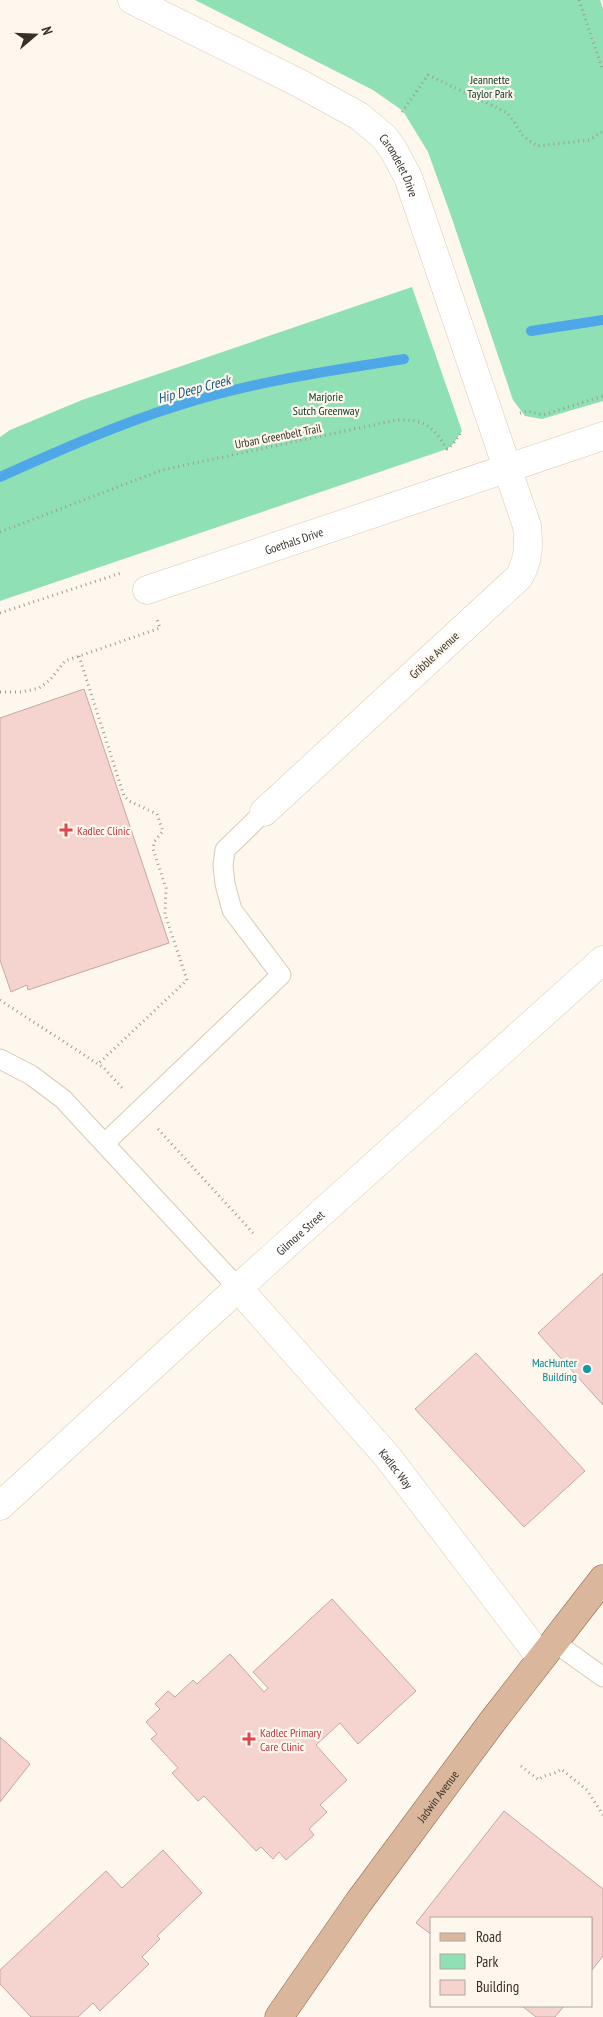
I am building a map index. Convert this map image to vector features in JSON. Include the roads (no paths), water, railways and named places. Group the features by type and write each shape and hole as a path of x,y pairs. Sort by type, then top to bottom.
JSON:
{"main road":[{"name":"Jadwin Avenue","path":"279,2017 370,1887 603,1579"}],"street":[{"name":"Carondelet Drive","path":"132,0 338,103 359,116 384,137 393,148 408,177 508,467"},
{"name":"Goethals Drive","path":"148,590 603,436"},
{"path":"555,452 603,445"},
{"name":"Gribble Avenue","path":"264,812 519,576 527,561 529,544 527,526 508,467"},
{"name":"Gilmore Street","path":"0,1506 238,1288 603,960"},
{"name":"Kadlec Way","path":"238,1288 387,1456 548,1650"}],"lane":[{"path":"105,1144 282,975 232,910 225,884 223,865 225,850 264,812"},
{"path":"0,1059 48,1086 105,1144 238,1288"},
{"path":"548,1650 603,1677"}],"waterway":[{"name":"Hip Deep Creek","path":"531,331 603,320"},
{"name":"Hip Deep Creek","path":"0,477 109,430 154,413 205,398 290,378 404,359"}],"place":[{"name":"Kadlec Clinic","path":"66,830"},
{"name":"MacHunter Building","path":"587,1369"},
{"name":"Kadlec Primary Care Clinic","path":"249,1739"}],"park label":[{"name":"Jeannette Taylor Park","path":"490,86"},
{"name":"Marjorie Sutch Greenway","path":"326,403"}]}
